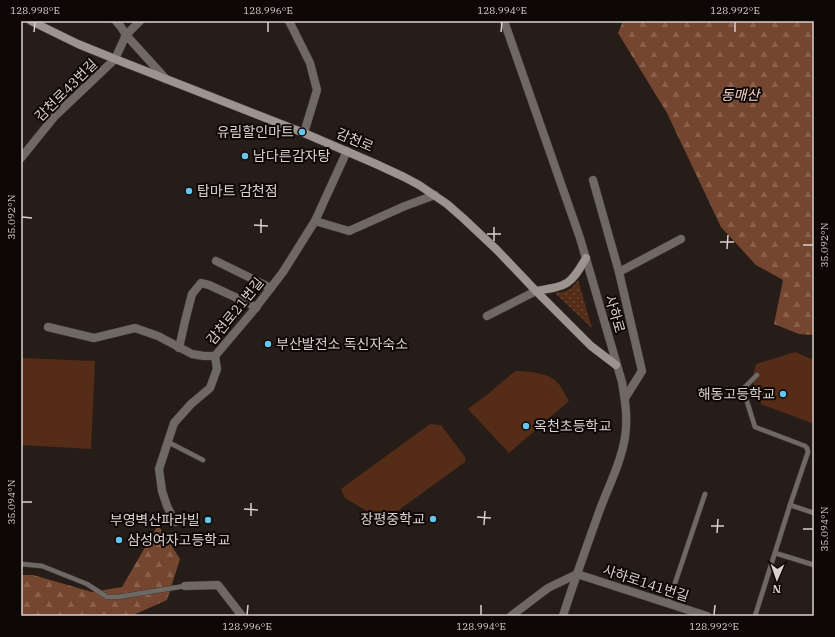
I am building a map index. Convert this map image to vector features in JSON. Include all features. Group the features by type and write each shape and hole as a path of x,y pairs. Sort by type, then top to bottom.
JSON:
{"main road":[{"name":"감천로","path":"31,21 78,44 347,151 404,177 435,195 497,250 591,346 616,365"},
{"path":"536,291 560,287 566,284 578,272 586,258"}],"street":[{"path":"116,21 126,35 166,80"},
{"path":"115,59 126,35 140,21"},
{"path":"289,21 310,63 317,90 304,133"},
{"name":"사하로","path":"504,21 580,238 622,382 625,398 626,425 622,449 563,616"},
{"name":"감천로43번길","path":"21,158 55,116 115,59"},
{"name":"감천로21번길","path":"48,327 94,338 135,328 158,336 192,354 215,356 256,308 284,272 315,221 347,151"},
{"path":"593,180 619,272 642,371 625,398"},
{"path":"315,221 349,231 435,195"},
{"path":"619,272 681,239"},
{"path":"216,261 271,288"},
{"path":"179,348 192,294 201,283 209,285 256,308"},
{"path":"487,316 536,291"},
{"path":"175,522 166,506 162,492 159,469 174,423 191,404 210,388 217,369 215,356"},
{"path":"511,616 548,588 577,574"},
{"name":"사하로141번길","path":"577,574 707,616"},
{"path":"185,586 218,586 242,616"}],"lane":[{"path":"756,616 808,452 805,446 755,427 743,389 757,375"},
{"path":"168,442 204,460"},
{"path":"668,604 705,494"},
{"path":"790,505 814,512"},
{"path":"775,553 814,565"},
{"path":"21,564 42,566 87,584 107,596 118,598 185,586"}],"green space":[{"name":"동매산","path":"623,21 814,21 814,335 799,334 774,324 783,280 756,265 721,227 667,113 618,33"},
{"path":"158,525 180,559 167,600 131,616 21,616 21,575 33,575 92,592 122,587"}],"shaded area":[{"path":"578,280 592,328 555,293 568,290"},
{"name":"해동고등학교","path":"795,352 814,360 814,424 761,404 752,380 756,364"},
{"path":"21,358 95,361 91,449 21,445"},
{"path":"515,371 525,371 549,376 557,382 569,401 509,453 468,409"},
{"path":"430,424 441,425 465,457 465,462 392,515 384,519 380,519 345,498 341,489"}],"place":[{"name":"유림할인마트","path":"302,132"},
{"name":"남다른감자탕","path":"245,156"},
{"name":"탑마트 감천점","path":"189,191"},
{"name":"부산발전소 독신자숙소","path":"268,344"},
{"name":"해동고등학교","path":"783,394"},
{"name":"옥천초등학교","path":"526,426"},
{"name":"장평중학교","path":"433,519"},
{"name":"부영벽산파라빌","path":"208,520"},
{"name":"삼성여자고등학교","path":"119,540"}]}
